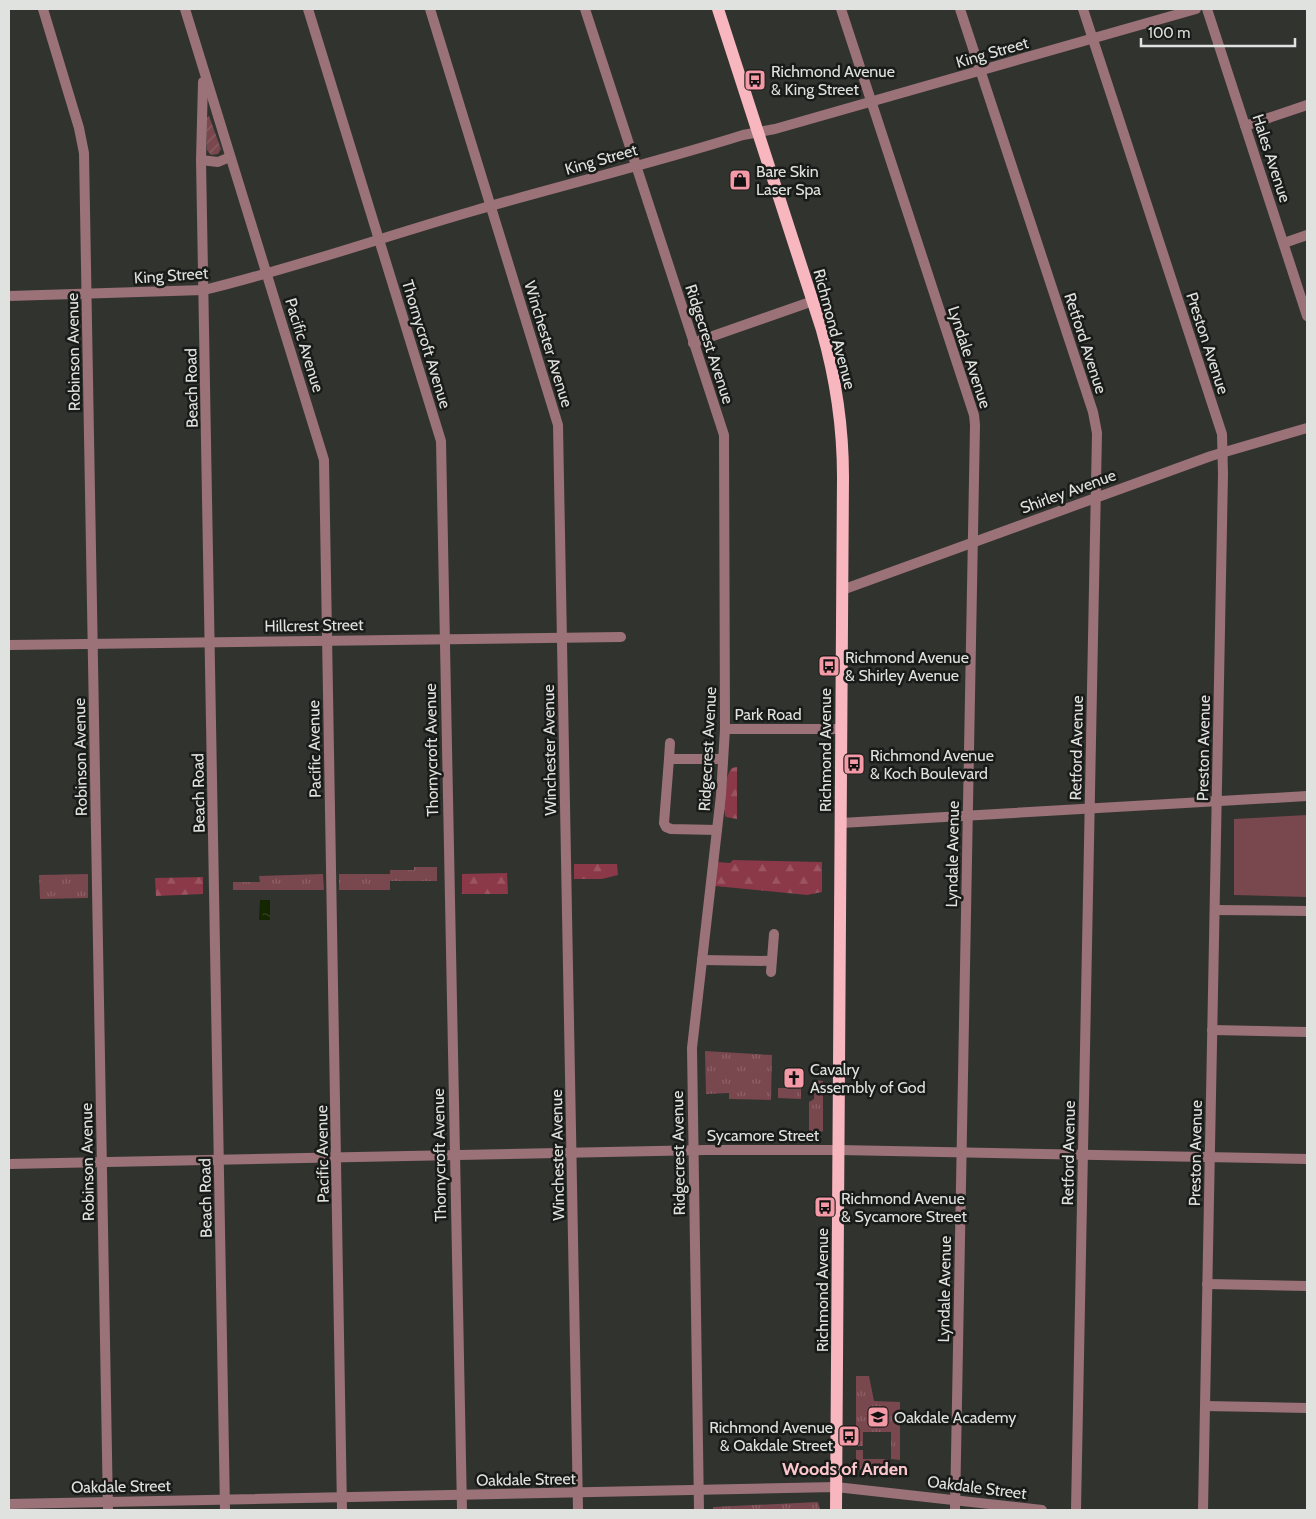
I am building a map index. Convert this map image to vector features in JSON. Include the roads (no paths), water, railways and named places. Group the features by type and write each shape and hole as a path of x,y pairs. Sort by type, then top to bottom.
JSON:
{"main road":[{"name":"Richmond Avenue","path":"718,9 813,301 830,360 840,412 843,461 836,1510"}],"street":[{"name":"Robinson Avenue","path":"43,9 83,145 108,1506"},
{"name":"Pacific Avenue","path":"185,9 324,460 342,1510"},
{"name":"Thornycroft Avenue","path":"308,9 441,440 460,1495 462,1510"},
{"name":"Winchester Avenue","path":"430,9 558,425 578,1510"},
{"name":"Ridgecrest Avenue","path":"585,9 724,435 725,729 717,830 692,1048 699,1510"},
{"name":"Lyndale Avenue","path":"841,9 974,415 955,1505"},
{"name":"Retford Avenue","path":"960,9 1093,412 1097,442 1076,1510"},
{"name":"Preston Avenue","path":"1083,9 1222,434 1204,1510"},
{"name":"King Street","path":"9,296 204,290 267,274 491,206 871,102 1196,9"},
{"name":"Hales Avenue","path":"1207,9 1307,316"},
{"name":"Beach Road","path":"204,74 201,160 225,1510"},
{"path":"1246,126 1307,105"},
{"path":"201,160 218,162 230,157"},
{"path":"1284,243 1307,234"},
{"path":"693,343 813,301"},
{"name":"Shirley Avenue","path":"842,590 1222,452 1307,428"},
{"name":"Hillcrest Street","path":"9,645 562,636 620,638"},
{"name":"Park Road","path":"725,729 841,729"},
{"path":"670,743 664,823 666,827 717,830"},
{"path":"669,759 723,759"},
{"path":"841,823 1307,796"},
{"path":"1214,910 1307,911"},
{"path":"770,972 774,934"},
{"path":"702,960 772,961"},
{"path":"1212,1030 1307,1032"},
{"name":"Sycamore Street","path":"9,1164 337,1159 693,1150 839,1150 1307,1159"},
{"path":"1207,1284 1307,1286"},
{"path":"1205,1406 1307,1408"},
{"name":"Oakdale Street","path":"9,1504 108,1506 225,1498 578,1494 836,1487 955,1505 1042,1510"}],"water":[{"path":"260,900 270,900 270,920 259,920"}],"place":[{"name":"Richmond Avenue & King Street","path":"755,80"},
{"name":"Bare Skin Laser Spa","path":"740,180"},
{"name":"Richmond Avenue & Shirley Avenue","path":"829,666"},
{"name":"Richmond Avenue & Koch Boulevard","path":"854,764"},
{"name":"Cavalry Assembly of God","path":"794,1078"},
{"name":"Richmond Avenue & Sycamore Street","path":"825,1207"},
{"name":"Oakdale Academy","path":"878,1417"},
{"name":"Richmond Avenue & Oakdale Street","path":"849,1436"}],"district":[{"name":"Woods of Arden","path":"845,1469"}]}
